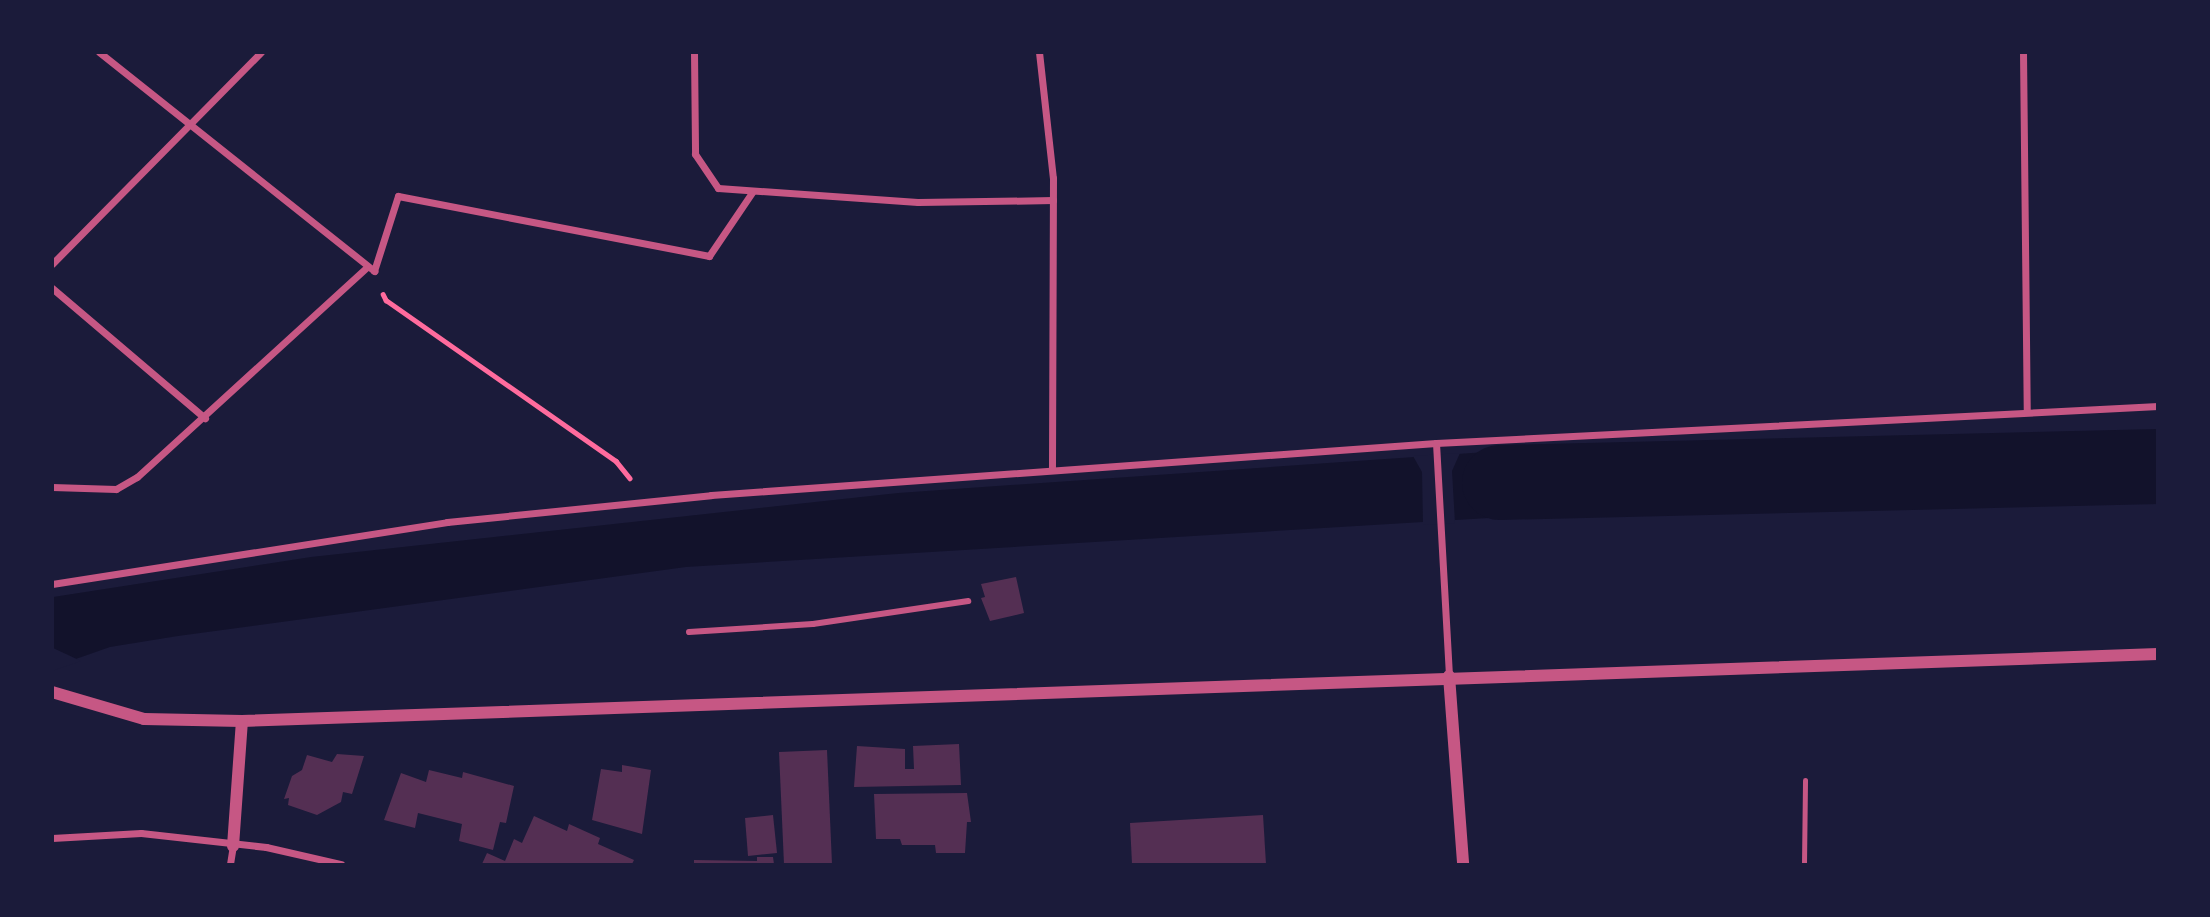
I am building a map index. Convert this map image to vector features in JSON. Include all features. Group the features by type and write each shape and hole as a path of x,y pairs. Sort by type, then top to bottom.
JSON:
{"street":[{"path":"99,52 186,126 370,269"},
{"path":"52,264 261,52"},
{"path":"694,52 695,154 718,188 918,202 1053,200"},
{"path":"1039,52 1053,200 1052,469"},
{"path":"2023,52 2027,411"},
{"path":"52,487 116,489 137,477 370,269 398,196 709,256 753,191"},
{"path":"52,288 205,418"},
{"path":"52,584 447,522 649,500 1436,443 2158,406"},
{"path":"1436,443 1463,864"},
{"path":"689,632 813,624 968,601"},
{"path":"52,692 144,719 242,721 1449,676 2158,654"},
{"path":"230,864 242,721"},
{"path":"52,838 141,833 233,846 266,847 341,864"}],"lane":[{"path":"1804,864 1805,780"}],"path":[{"path":"370,269 386,300 616,461 649,500"}],"shaded area":[{"path":"1600,444 1602,511 686,567 178,636 110,647 53,667 53,597 311,557 898,493"}],"pier":[{"path":"1460,453 1452,471 1455,523 1423,525 1422,472 1413,456"},
{"path":"53,648 81,661 52,671"}],"building":[{"path":"1016,577 1024,613 990,621 981,598 985,597 981,584"},
{"path":"959,744 961,785 854,787 857,746 905,749 905,769 914,769 913,746"},
{"path":"827,750 832,864 784,864 779,752"},
{"path":"337,754 364,756 352,794 343,792 341,802 317,815 288,805 289,798 284,799 292,776 302,770 307,755 332,762"},
{"path":"622,765 651,770 642,834 592,820 601,769 622,772"},
{"path":"429,770 462,778 463,772 514,786 506,823 500,822 493,850 459,841 462,824 418,813 415,828 384,820 401,773 426,782"},
{"path":"967,793 971,822 967,822 965,853 936,853 935,845 902,845 900,839 876,839 874,794"},
{"path":"773,815 777,853 748,856 745,818"},
{"path":"1263,815 1266,864 1132,864 1130,823"},
{"path":"534,816 567,831 569,824 600,838 598,844 634,860 632,864 482,864 487,853 505,861 514,839 522,843"},
{"path":"757,857 773,857 774,864 694,864 694,860 757,861"}],"waterway":[{"path":"1499,482 2158,466"}]}
